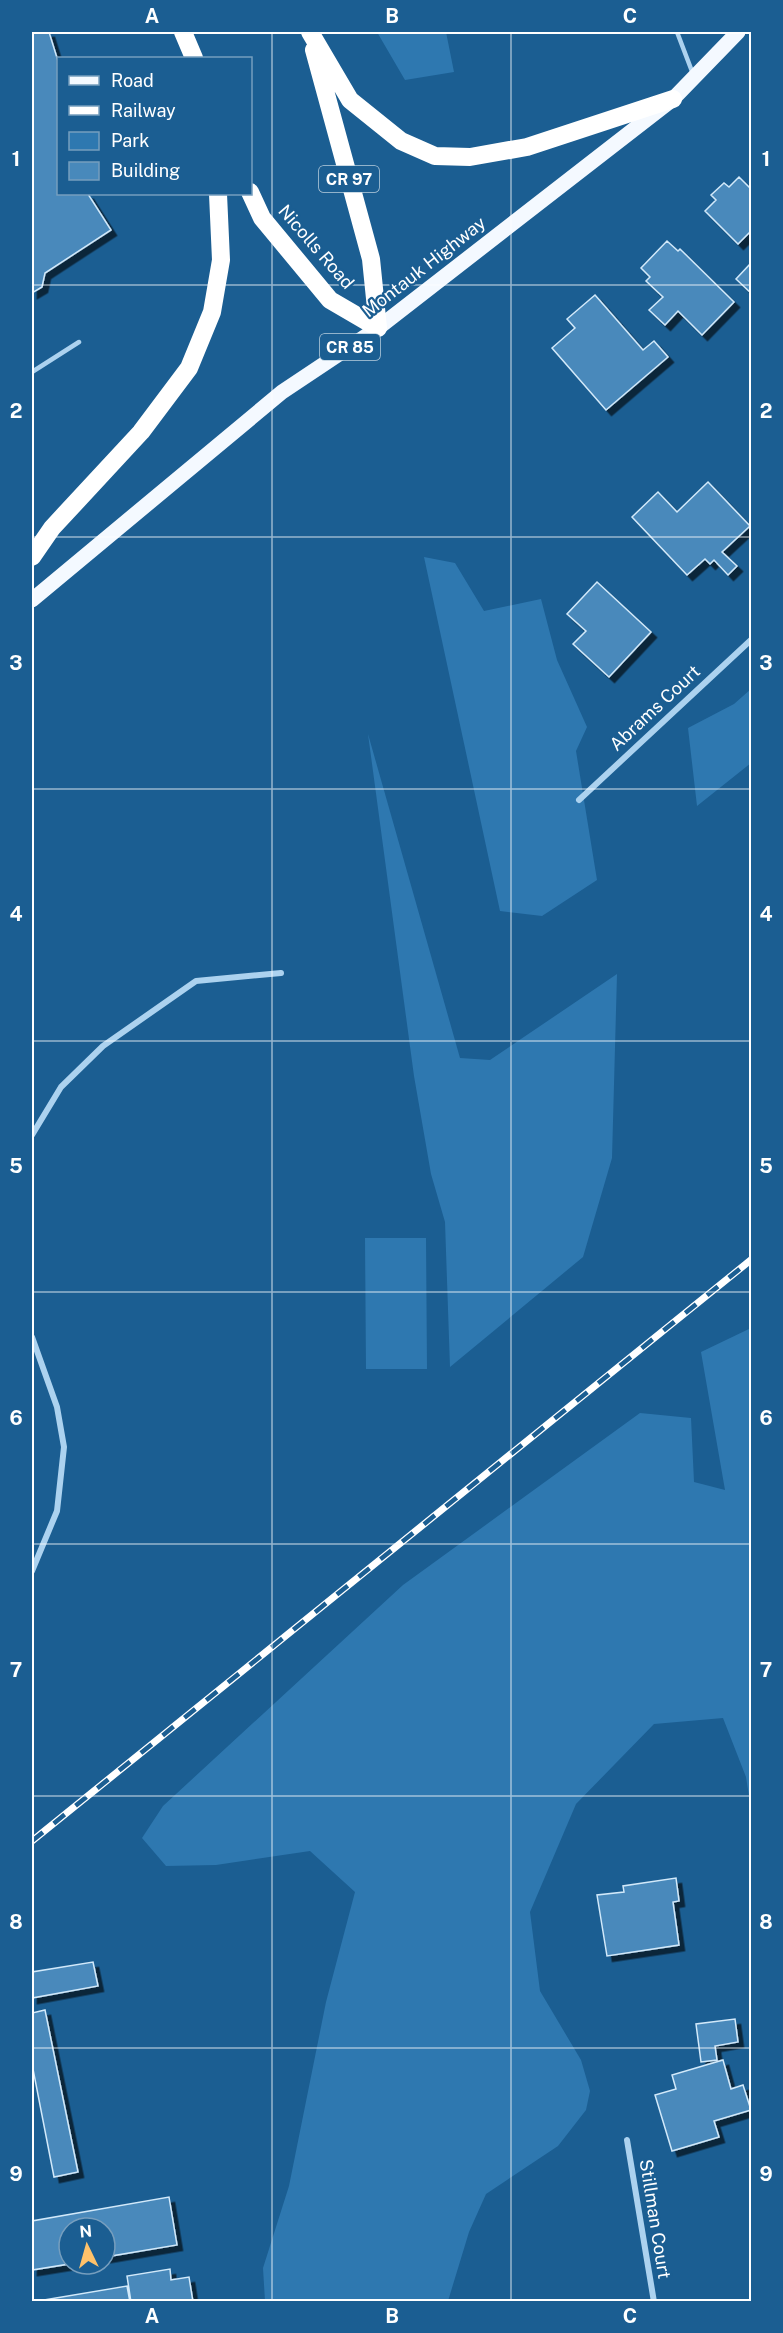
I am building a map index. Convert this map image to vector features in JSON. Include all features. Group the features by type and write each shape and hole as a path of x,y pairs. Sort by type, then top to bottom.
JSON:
{"highway":[{"path":"310,32 350,100 401,141 435,156 470,157 527,147 673,99"},
{"name":"Nicolls Road","path":"310,32 371,259 378,328"},
{"path":"184,36 191,57"},
{"path":"32,557 52,528 141,432 189,368 212,312 221,260 218,195"},
{"name":"Nicolls Road","path":"251,195 262,218 330,300 378,328"}],"main road":[{"name":"CR 85","path":"673,99 738,32"},
{"name":"Montauk Highway","path":"32,600 282,392 378,328 673,99"}],"street":[{"name":"Abrams Court","path":"579,800 752,639"},
{"path":"32,1135 60,1087 104,1046 196,981 281,974"},
{"path":"32,1337 57,1407 64,1447 57,1511 32,1571"},
{"name":"Stillman Court","path":"627,2140 654,2301"}],"lane":[{"path":"677,32 694,76"},
{"path":"32,372 79,342"}],"green space":[{"path":"377,32 446,32 454,72 405,80"},
{"path":"424,557 455,563 484,611 541,599 557,660 587,727 576,751 597,880 542,916 500,911"},
{"path":"751,689 751,763 697,806 688,728 734,704"},
{"path":"368,734 460,1058 490,1060 617,974 612,1158 583,1257 450,1367 445,1222 431,1174 414,1076"},
{"path":"365,1238 426,1238 427,1369 366,1369"},
{"path":"751,1328 751,1809 746,1777 723,1718 654,1724 576,1804 530,1912 540,1991 581,2060 590,2091 586,2110 558,2146 486,2194 469,2232 448,2301 265,2301 263,2268 289,2186 326,2002 355,1892 310,1851 216,1865 166,1866 142,1838 163,1806 403,1585 640,1413 691,1418 694,1482 725,1490 701,1352"}],"building":[{"path":"32,32 49,32 57,58 57,195 89,195 111,230 45,273 42,287 32,293"},
{"path":"739,177 752,190 752,230 738,244 705,211 716,200 711,195 724,183 729,187"},
{"path":"667,241 678,251 680,249 734,302 702,335 678,311 665,325 649,310 663,297 646,281 650,277 641,268"},
{"path":"752,262 752,294 736,279"},
{"path":"595,295 643,350 654,341 668,357 606,410 552,348 575,328 567,319"},
{"path":"708,482 750,526 722,552 737,566 728,575 714,560 710,564 705,559 687,575 632,517 658,492 677,512"},
{"path":"597,582 651,632 609,677 573,644 586,631 567,614"},
{"path":"676,1878 679,1901 673,1902 679,1945 607,1956 597,1895 624,1892 623,1886"},
{"path":"93,1962 98,1986 32,1998 32,1972"},
{"path":"45,2010 78,2172 54,2177 32,2064 32,2013"},
{"path":"735,2019 738,2042 715,2046 717,2060 701,2062 696,2024"},
{"path":"723,2060 731,2089 743,2085 751,2110 714,2121 719,2137 672,2151 655,2095 676,2089 672,2075"},
{"path":"169,2197 177,2245 117,2255 117,2216 61,2216"},
{"path":"57,2217 57,2266 32,2270 32,2221"},
{"path":"170,2269 171,2280 189,2277 193,2302 131,2302 127,2276"},
{"path":"127,2286 130,2302 32,2302"}],"railway":[{"path":"32,1841 752,1259"}]}
